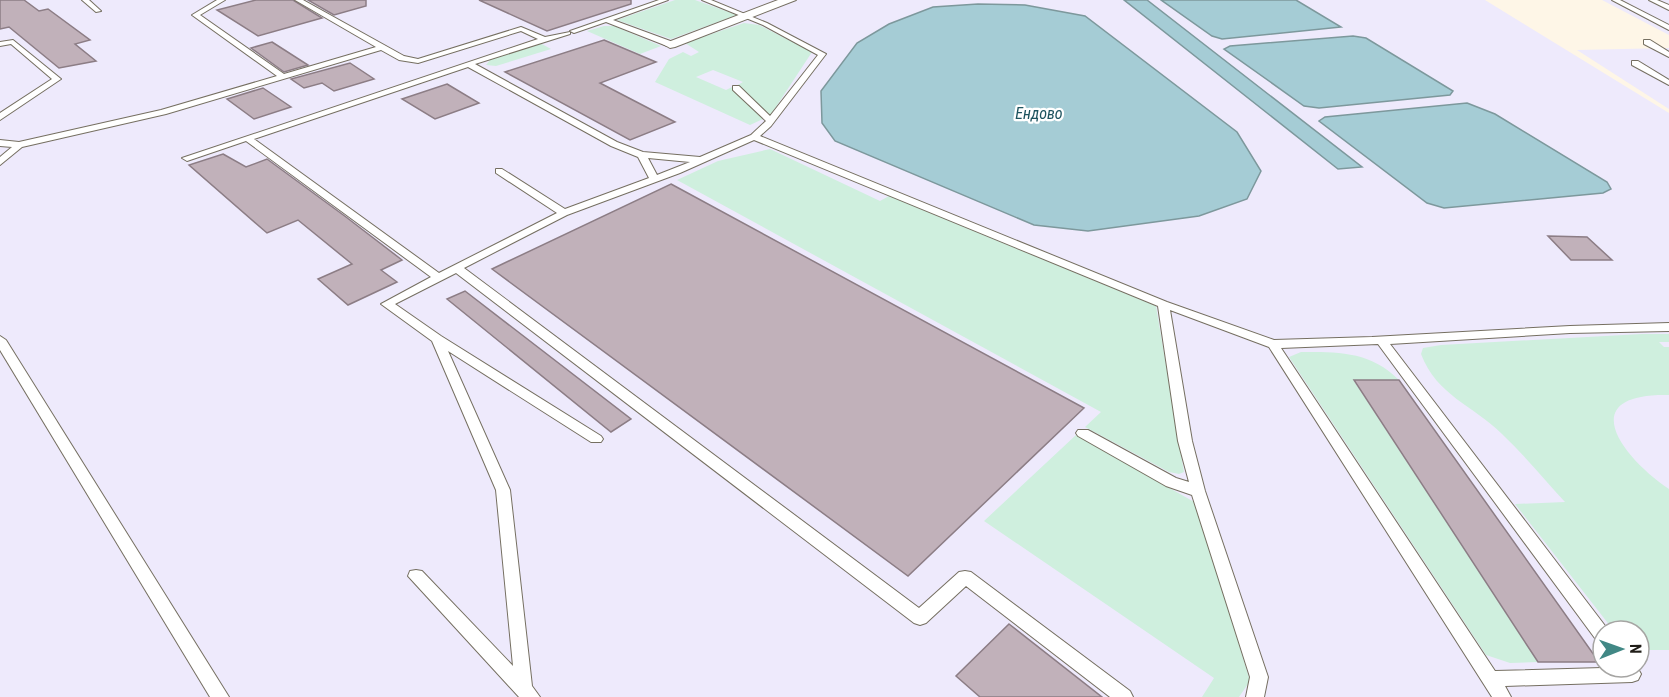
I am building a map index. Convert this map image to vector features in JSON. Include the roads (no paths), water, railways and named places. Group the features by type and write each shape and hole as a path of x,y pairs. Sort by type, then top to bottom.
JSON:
{"street":[{"path":"670,44 790,0"}],"lane":[{"path":"85,0 98,11"},
{"path":"222,0 195,15 284,77"},
{"path":"298,0 382,47 439,72"},
{"path":"187,158 439,72 571,32 665,0"},
{"path":"596,440 437,339 387,304 564,213 702,160 754,137 822,54 746,16 705,0"},
{"path":"1615,0 1669,28"},
{"path":"1652,0 1669,8"},
{"path":"606,20 670,44"},
{"path":"418,61 521,29 544,39"},
{"path":"0,44 13,42 57,79 0,117"},
{"path":"1647,42 1669,55"},
{"path":"0,143 19,145 163,112 382,47"},
{"path":"1635,63 1669,83"},
{"path":"469,64 614,144 642,155 702,160"},
{"path":"735,88 770,120"},
{"path":"754,137 1163,304 1273,344 1382,342 1620,327 1669,327"},
{"path":"247,138 439,278"},
{"path":"0,162 19,145"},
{"path":"642,155 654,179"},
{"path":"499,171 564,213"},
{"path":"457,268 920,618 965,577 1124,697"},
{"path":"1163,304 1179,410 1198,491 1259,677 1255,697"},
{"path":"437,339 503,490 527,693"},
{"path":"0,340 219,697"},
{"path":"1382,342 1591,620"},
{"path":"1273,344 1502,697"},
{"path":"1083,433 1171,482 1198,491"},
{"path":"416,576 527,693"},
{"path":"1490,679 1591,675"}],"water":[{"path":"1124,0 1147,0 1362,167 1338,169"},
{"path":"1161,0 1296,0 1341,27 1222,39 1212,36"},
{"name":"Ендово","path":"978,4 1025,5 1085,16 1237,132 1261,171 1247,199 1199,216 1088,231 1034,225 835,141 822,123 821,91 857,43 889,24 933,7"},
{"path":"1353,36 1366,38 1453,91 1450,95 1319,108 1304,106 1224,49 1230,46"},
{"path":"1467,103 1495,114 1607,182 1611,189 1603,193 1444,208 1427,203 1319,121 1325,117"}]}
